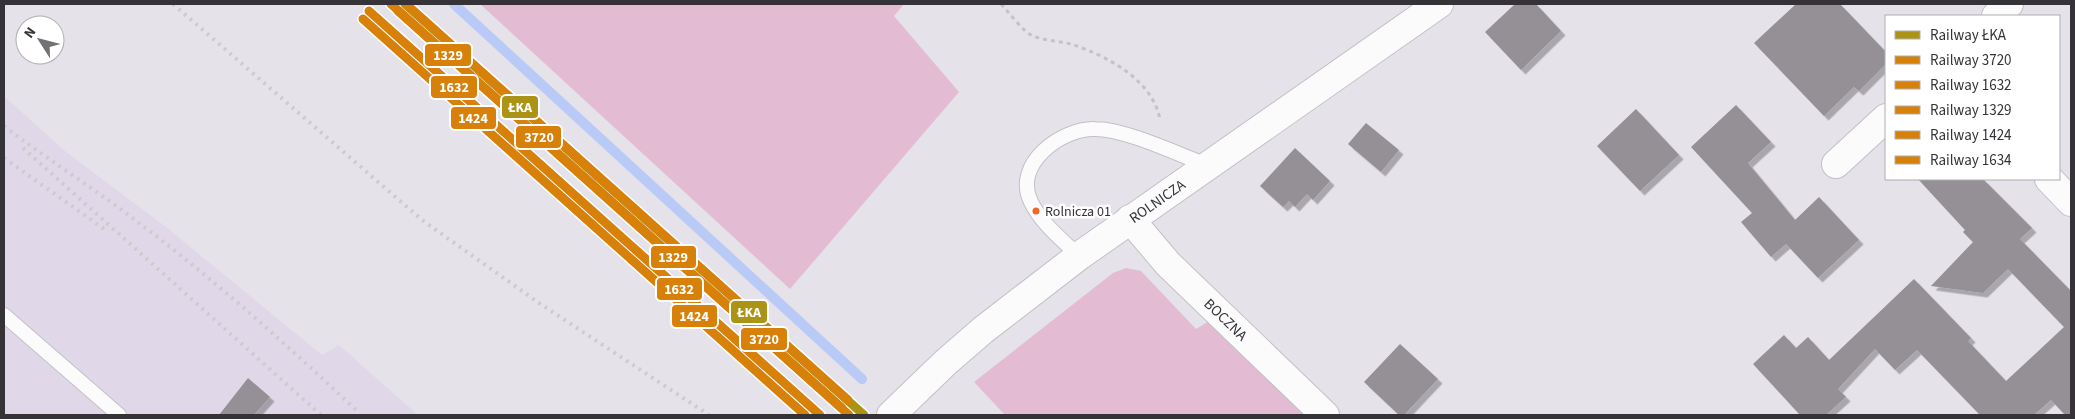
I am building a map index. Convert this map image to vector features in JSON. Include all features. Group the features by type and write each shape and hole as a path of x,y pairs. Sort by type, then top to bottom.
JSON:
{"street":[{"name":"ROLNICZA","path":"891,415 945,363 983,330 1078,256 1439,4"},
{"path":"1997,15 2009,4"},
{"path":"1836,164 1885,119"},
{"path":"2050,180 2071,202"},
{"name":"BOCZNA","path":"1130,219 1168,264 1325,415"}],"lane":[{"path":"1078,256 1036,212 1029,200 1027,186 1029,172 1037,158 1049,145 1063,135 1095,129 1123,135 1207,165"},
{"path":"4,315 119,415"}],"path":[{"path":"1001,4 1031,36 1074,45 1113,62 1131,74 1148,93 1158,111 1162,148"}],"shaded area":[{"path":"480,4 904,4 894,16 959,92 790,289"},
{"path":"4,96 65,151 166,227 322,355 339,345 418,415 4,415"},
{"path":"1126,268 1141,271 1196,329 1209,321 1306,415 1005,415 974,382 1113,273"}],"building":[{"path":"1515,4 1536,4 1561,31 1521,70 1485,32"},
{"path":"1796,4 1840,4 1885,51 1885,65 1859,91 1854,87 1824,116 1754,43"},
{"path":"1736,105 1771,142 1748,163 1795,220 1819,197 1859,240 1818,278 1786,244 1771,257 1741,222 1752,213 1691,147"},
{"path":"1636,109 1679,155 1640,191 1597,146"},
{"path":"1366,123 1399,150 1381,172 1348,144"},
{"path":"1295,148 1330,181 1313,200 1307,194 1295,207 1289,201 1283,207 1260,186"},
{"path":"1919,180 1984,180 2032,228 2020,239 2071,291 2071,415 2065,415 2051,400 2034,415 1980,415 1917,350 1895,370 1875,349 1838,389 1846,397 1826,415 1800,415 1753,364 1784,335 1796,348 1808,337 1829,360 1914,279 1971,338 1968,341 2006,381 2064,327 2008,269 1983,293 1931,286 1973,242 1963,232 1965,230"},
{"path":"1400,344 1438,379 1404,415 1399,415 1364,382"},
{"path":"248,378 270,397 254,415 219,415"}],"waterway":[{"path":"454,4 862,379"}],"railway":[{"path":"173,4 422,220 539,303 709,415"},
{"path":"4,126 168,245 278,338 357,411"},
{"path":"23,148 321,415"},
{"path":"4,158 107,231"}],"rail line":[{"name":"1329","path":"391,4 842,408"},
{"name":"ŁKA","path":"405,4 864,415"},
{"name":"1634","path":"406,4 848,400"},
{"name":"1632","path":"369,11 820,415"},
{"name":"3720","path":"398,11 849,415"},
{"name":"1424","path":"363,19 805,415"}],"place":[{"name":"Rolnicza 01","path":"1036,211"}]}
